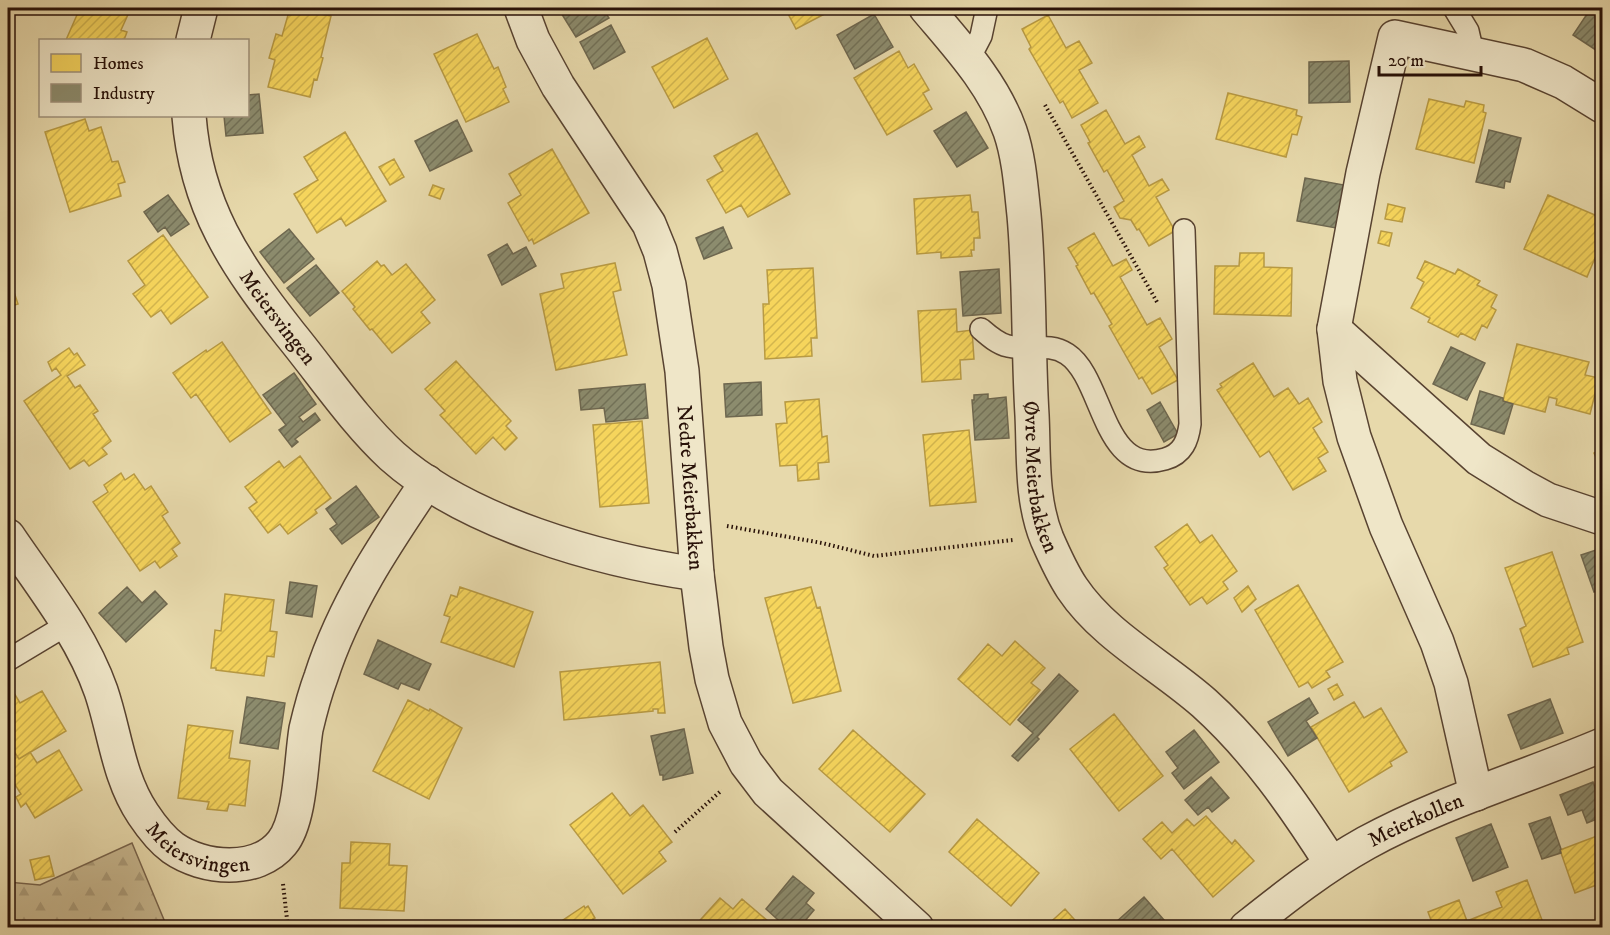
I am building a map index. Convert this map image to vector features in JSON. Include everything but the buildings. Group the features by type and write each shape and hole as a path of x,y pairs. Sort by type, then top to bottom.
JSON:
{"street":[{"path":"193,39 201,8"},
{"name":"Nedre Meierbakken","path":"521,8 533,40 558,86 649,224 660,251 669,285 682,371 697,574 712,679 725,723 746,763 768,792 917,927"},
{"name":"Øvre Meierbakken","path":"926,8 981,74 999,106 1010,132 1017,158 1026,246 1035,488 1038,513 1057,561 1072,589 1094,613 1121,639 1203,702 1237,735 1274,779 1331,863"},
{"path":"1476,794 1451,683 1437,642 1386,526 1354,437 1340,381 1334,329 1363,173 1395,37 1524,65 1563,82 1602,106"},
{"name":"Meiersvingen","path":"189,117 195,161 207,203 222,236 260,294 368,431 392,456 427,482 477,510 542,536 624,561 697,574"},
{"path":"1334,329 1479,459 1548,500 1602,518"},
{"name":"Meiersvingen","path":"8,536 68,624 86,657 100,691 127,785 143,814 158,834 173,848 188,856 222,865 242,865 258,860 282,844 294,813 306,728 334,638 369,570 427,482"},
{"name":"Meierkollen","path":"1246,927 1331,863 1367,842 1423,815 1551,767 1602,745"}],"lane":[{"path":"969,59 981,36 987,8"},
{"path":"1454,8 1468,31 1473,53"},
{"path":"981,329 991,338 1008,346 1052,348 1067,354 1082,369 1115,441 1135,457 1150,462 1174,456 1188,438 1190,424 1184,230"},
{"path":"8,660 68,624"}],"path":[{"path":"1045,105 1172,330 1188,350"},
{"path":"694,526 734,527 822,543 874,556 993,544 1045,534"},
{"path":"675,832 723,791 720,782"},
{"path":"271,853 283,880 288,927"}],"green space":[{"path":"132,843 167,927 8,927 8,882 40,885"}]}
